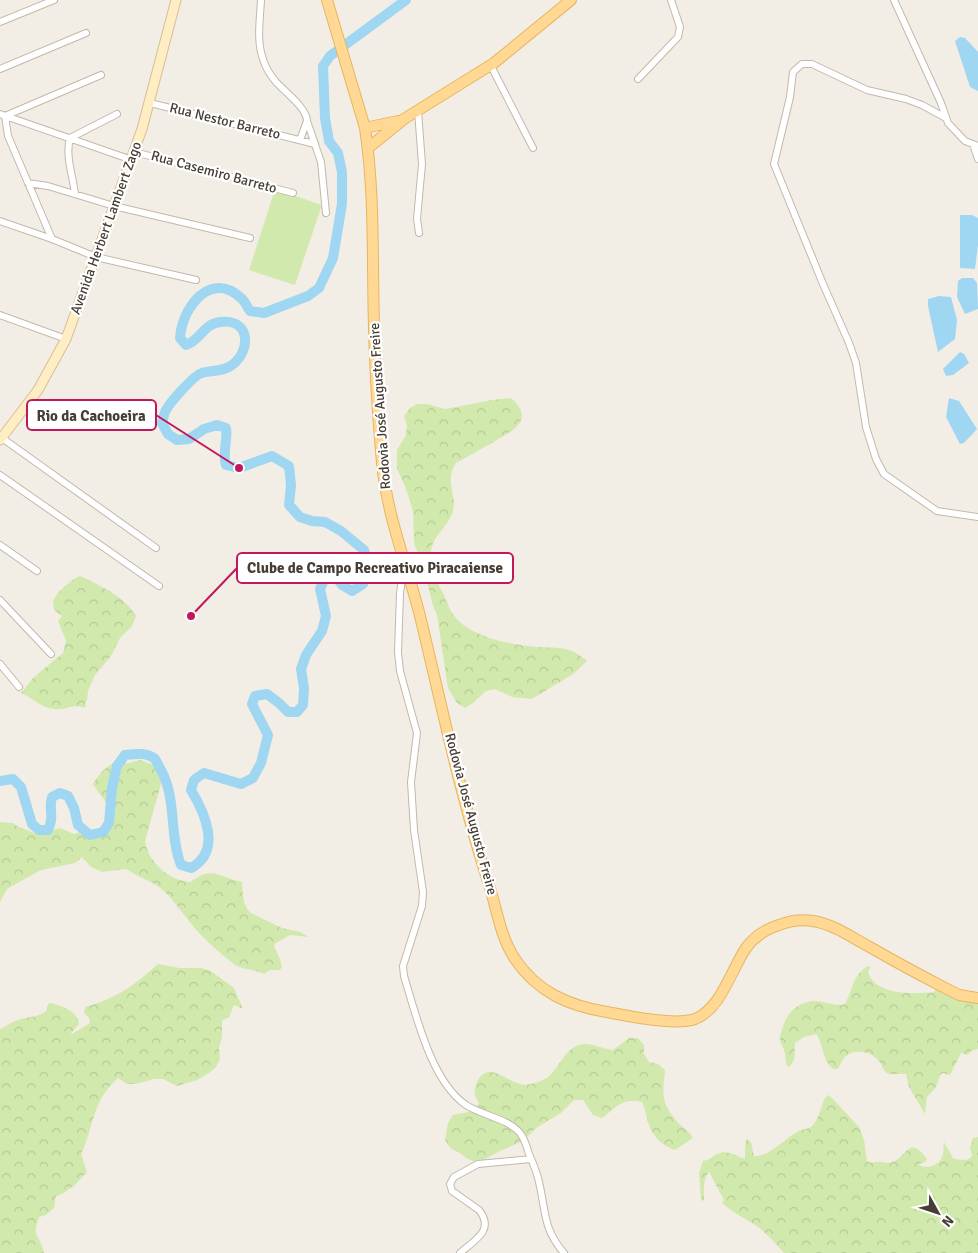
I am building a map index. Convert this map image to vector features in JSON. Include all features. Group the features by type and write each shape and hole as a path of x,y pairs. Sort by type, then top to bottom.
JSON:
{"main road":[{"name":"Rodovia José Augusto Freire","path":"326,0 365,128 368,148 374,329 382,466 392,526 405,560 464,796 505,939 518,963 538,984 570,1004 666,1022 681,1022 704,1014 714,1004 747,948 758,935 783,923 797,920 814,921 837,929 947,989 970,998 978,998"},
{"path":"368,148 404,119 491,66 571,0"},
{"path":"365,128 404,119"}],"street":[{"path":"0,22 54,0"},
{"name":"Avenida Herbert Lambert Zago","path":"1,439 38,390 66,339 133,156 150,103 176,0"},
{"path":"261,0 258,36 264,64 306,116 321,162 326,213"},
{"path":"638,78 678,37 680,27 671,0"},
{"path":"894,0 946,118 954,131 965,142 976,145 978,159"},
{"path":"1,66 86,33"},
{"path":"946,118 906,99 867,90 824,68 812,64 802,64 794,70 792,77 790,97 774,164 849,343 856,363 870,444 881,469 896,484 937,511 978,517"},
{"path":"491,66 533,148"},
{"path":"52,239 8,136 2,115 102,75"},
{"name":"Rua Nestor Barreto","path":"150,103 316,144"},
{"path":"418,111 422,164 417,218 419,233"},
{"path":"75,194 67,147 70,138 118,114"},
{"name":"Rua Casemiro Barreto","path":"2,115 70,138 133,156 293,193"},
{"path":"300,140 306,120"},
{"path":"28,183 48,186 114,206 250,238"},
{"path":"0,221 96,257 196,280"},
{"path":"0,315 66,339"},
{"path":"1,439 156,548"},
{"path":"0,475 158,586"},
{"path":"0,545 37,571"},
{"path":"405,560 400,593 398,652 400,671 417,733 411,782 414,830 423,892 422,906 403,966 404,976 423,1039 436,1067 452,1091 461,1101 473,1109 504,1122 520,1132 539,1182 548,1230 564,1253"},
{"path":"0,600 51,654"},
{"path":"0,664 19,687"},
{"path":"460,1253 482,1234 485,1225 482,1214 452,1191 450,1184 454,1177 478,1164 531,1158"}],"green space":[{"path":"275,189 322,205 295,285 249,270"},
{"path":"511,398 519,406 522,414 518,426 456,463 451,476 453,511 432,545 432,568 452,613 463,625 472,631 506,642 570,650 587,661 573,674 532,699 512,697 495,689 486,691 465,708 457,703 448,688 437,615 424,569 414,543 413,513 405,486 397,469 397,450 406,435 407,425 404,416 410,408 417,404 427,404 445,409"},
{"path":"80,576 107,589 120,598 136,616 132,626 120,638 111,656 95,675 88,691 86,708 76,706 59,709 49,708 21,693 34,677 63,653 66,641 58,621 62,616 54,610 53,602 54,598 64,587"},
{"path":"140,760 160,767 162,781 145,841 150,856 161,869 183,881 191,882 204,874 210,873 242,882 244,903 251,913 282,928 300,932 309,937 290,935 276,943 274,946 282,968 270,970 264,974 235,965 195,929 168,895 159,887 126,869 102,872 91,867 82,857 75,863 41,870 7,889 0,902 0,822 13,823 37,834 60,828 74,834 83,831 90,835 105,835 112,828 112,815 93,784 109,765 117,761 124,764"},
{"path":"158,964 180,968 201,968 211,971 234,988 243,1009 234,1005 229,1017 222,1021 222,1037 219,1048 220,1059 216,1067 197,1080 177,1086 163,1079 127,1084 118,1078 109,1087 98,1105 81,1154 87,1172 75,1185 56,1196 54,1208 46,1215 39,1217 36,1233 44,1253 0,1253 0,1029 23,1018 43,1013 47,1010 48,1004 51,1003 69,1010 78,1019 79,1024 72,1034 90,1023 89,1018 84,1013 85,1007 106,1000 124,990"},
{"path":"868,966 871,967 868,972 872,980 879,986 896,992 934,992 941,985 978,993 978,1049 971,1051 968,1055 961,1053 950,1075 943,1073 940,1075 936,1087 927,1097 925,1114 909,1087 906,1074 887,1073 875,1057 863,1052 854,1052 846,1056 838,1069 834,1069 827,1062 816,1034 804,1037 795,1043 794,1059 788,1067 786,1064 780,1036 785,1021 791,1012 803,1003 814,1001 837,1005 845,1004 856,978"},
{"path":"629,1038 638,1038 644,1045 644,1054 649,1062 658,1064 665,1070 663,1091 667,1108 693,1138 675,1150 659,1141 649,1125 642,1102 635,1101 620,1104 602,1118 593,1115 583,1100 574,1100 561,1113 536,1128 523,1141 475,1162 451,1149 445,1140 448,1123 453,1115 473,1111 479,1103 475,1095 475,1088 481,1076 486,1073 492,1072 520,1084 532,1084 548,1077 572,1048 578,1045 589,1044 613,1050"},
{"path":"827,1095 859,1127 864,1140 867,1161 870,1162 890,1163 896,1161 911,1148 916,1148 927,1159 919,1165 930,1167 937,1164 942,1158 944,1142 953,1158 966,1160 972,1156 970,1148 973,1138 978,1137 978,1253 784,1253 758,1227 722,1203 724,1200 709,1172 705,1181 704,1199 703,1201 701,1200 699,1173 703,1161 724,1152 745,1159 745,1146 748,1139 751,1142 754,1156 765,1154 797,1132 812,1126"}],"water":[{"path":"960,37 965,38 978,52 978,91 970,87 955,41"},
{"path":"960,215 972,215 978,218 978,245 975,269 960,268"},
{"path":"962,278 973,278 977,283 978,309 965,314 957,297 958,281"},
{"path":"939,296 951,297 957,320 955,339 938,352 928,299"},
{"path":"960,352 964,354 969,363 953,375 946,376 943,369"},
{"path":"949,398 959,401 977,429 964,443 960,444 946,417"}],"waterway":[{"path":"0,781 13,779 21,787 32,824 39,830 48,830 51,820 52,797 60,793 68,796 74,808 78,825 90,835 103,832 109,823 112,788 117,766 125,755 148,755 155,759 166,781 175,842 181,865 191,868 200,861 206,852 208,842 205,820 191,790 194,780 204,773 241,784 253,778 261,763 268,735 252,704 255,696 267,694 288,712 297,712 303,705 304,688 301,669 306,655 322,631 326,616 320,589 326,575 334,575 342,585 352,591 363,584 370,568 364,550 341,531 325,522 312,521 300,517 289,505 291,485 289,466 272,456 239,468 226,465 226,428 217,425 204,429 189,439 177,440 168,434 162,423 167,408 193,379 202,373 229,367 238,359 243,351 245,336 237,325 230,322 214,323 205,329 195,340 186,345 180,338 186,315 192,304 200,296 209,290 219,288 230,290 242,299 250,311 264,313 308,296 319,288 333,258 342,204 342,172 338,153 329,141 325,118 323,66 330,56 406,0"}],"place":[{"name":"Rio da Cachoeira","path":"239,468"},
{"name":"Clube de Campo Recreativo Piracaiense","path":"191,616"}]}
